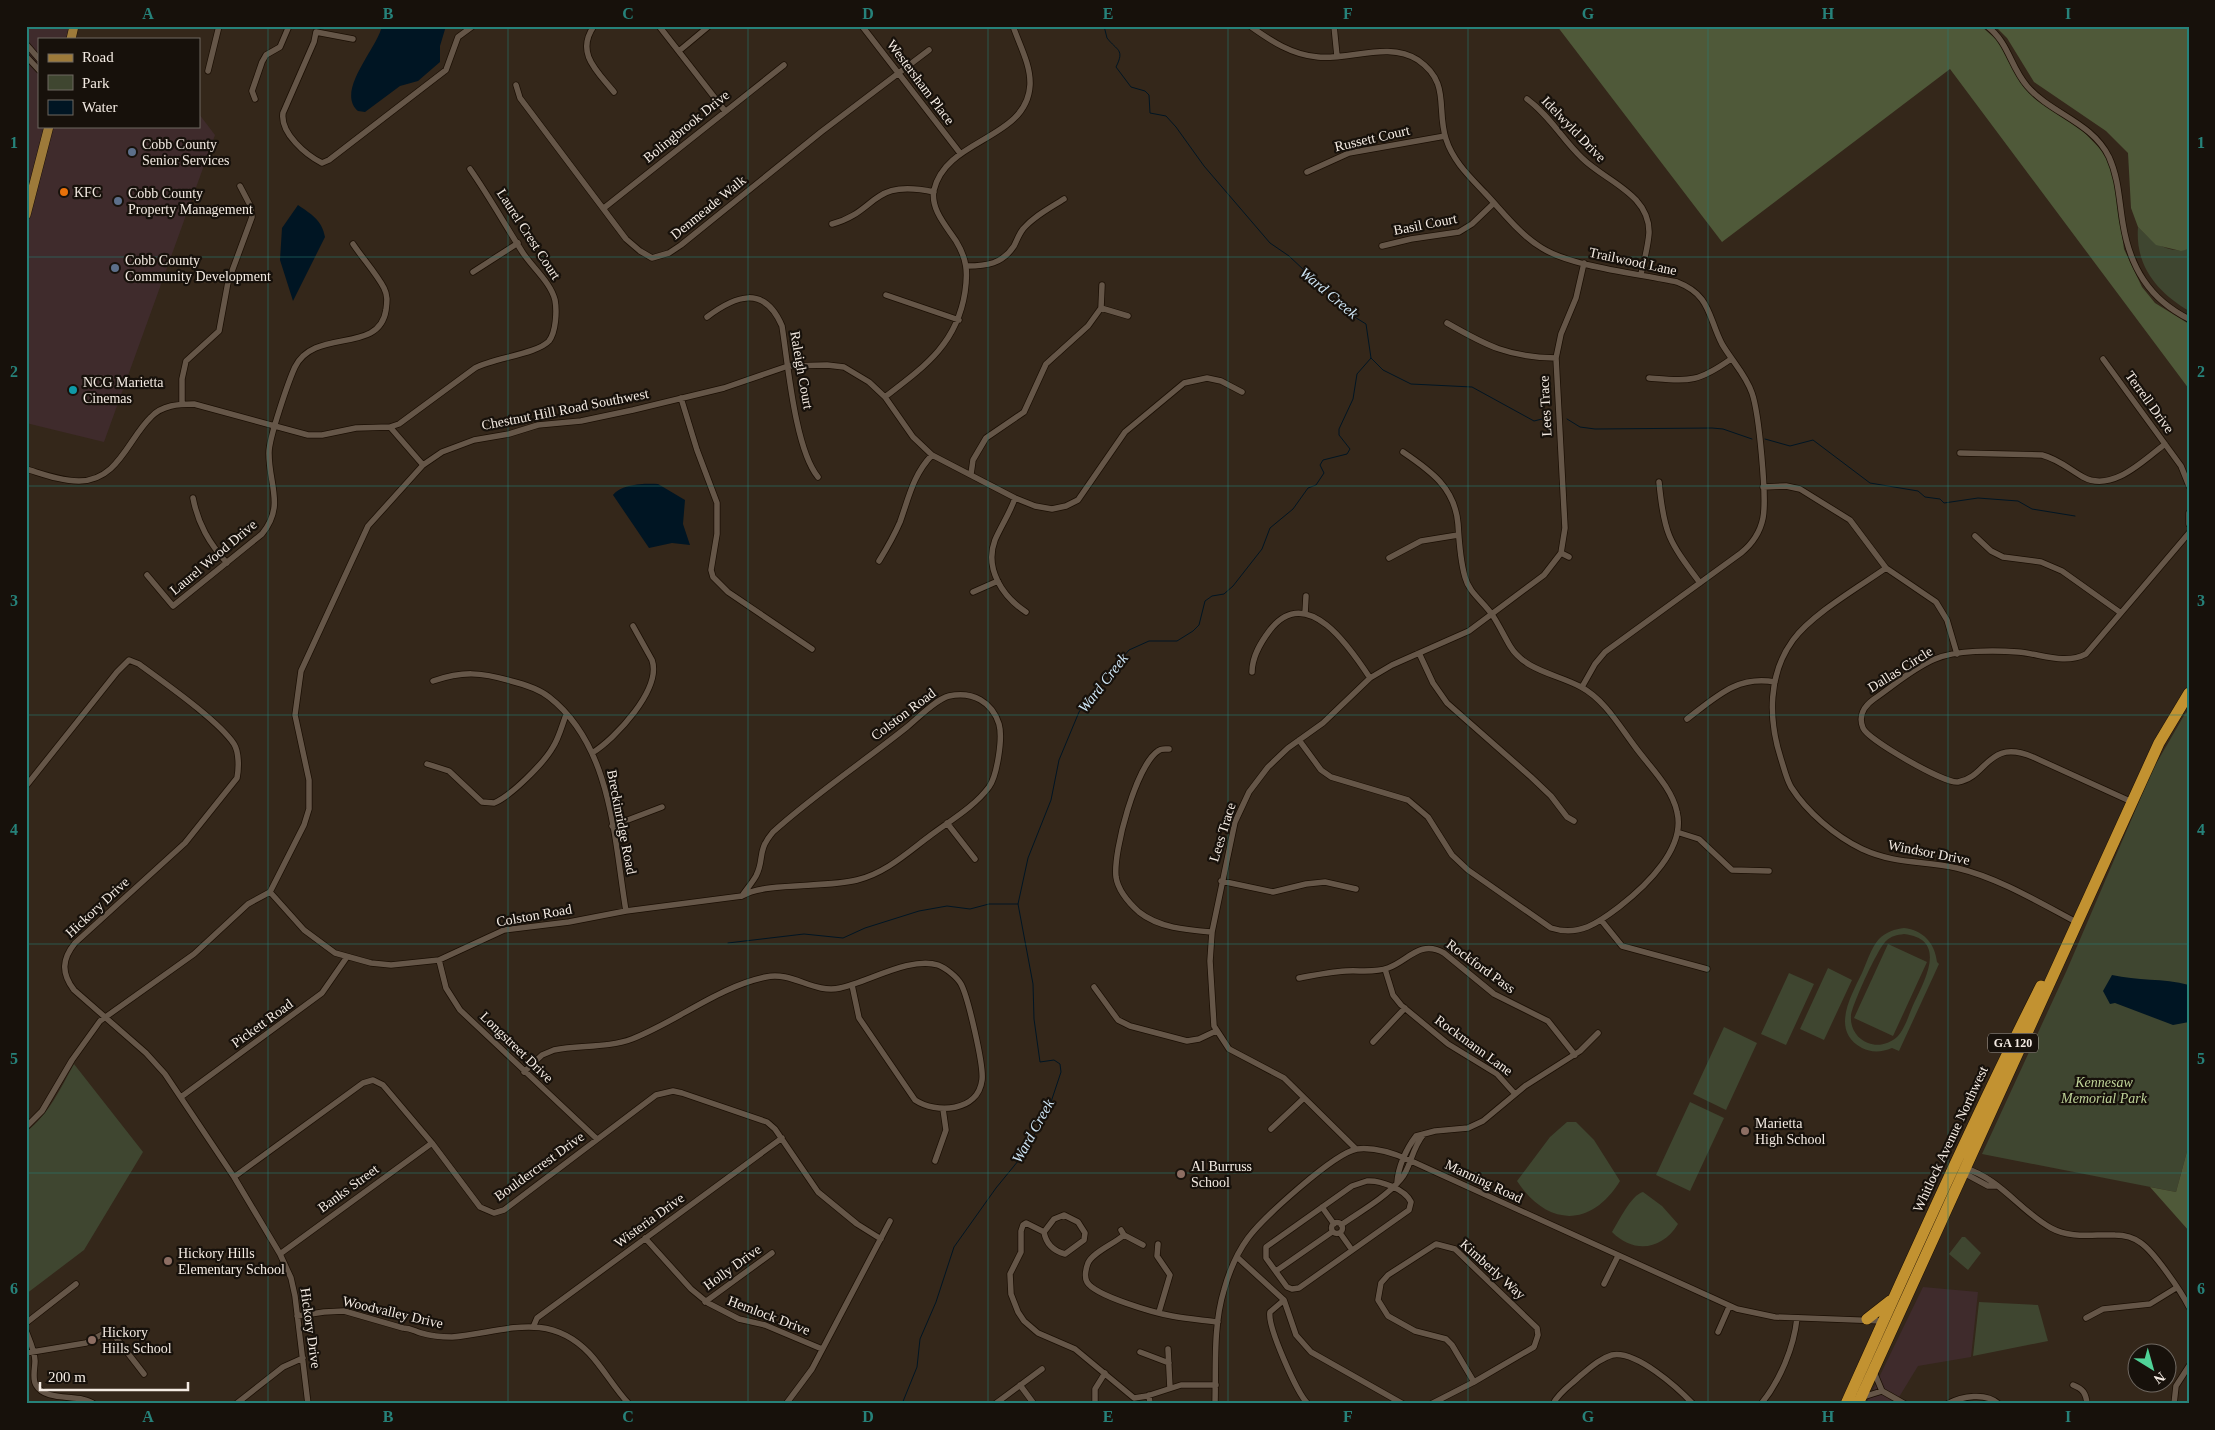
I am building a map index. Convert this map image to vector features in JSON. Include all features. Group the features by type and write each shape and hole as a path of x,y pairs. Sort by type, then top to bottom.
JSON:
{"highway":[{"name":"Whitlock Avenue Northwest","path":"1861,1398 1874,1370 1890,1323 1961,1169 1996,1075 2076,922 2159,743 2189,693"},
{"name":"Whitlock Avenue Northwest","path":"1846,1404 1877,1335 1890,1323 1895,1296 1916,1248 1961,1169"},
{"path":"1861,1398 1869,1368 1910,1277 1916,1248"},
{"path":"1877,1335 1866,1319 1895,1296"}],"main road":[{"path":"71,37 74,26"},
{"path":"26,215 48,128"}],"street":[{"path":"208,71 219,26"},
{"path":"255,99 252,91 262,62 266,55 280,47 289,26"},
{"path":"353,39 316,32 314,42 285,106 282,122 293,139 322,163 329,160 446,70 458,37 473,26"},
{"path":"594,26 585,41 587,54 614,92"},
{"path":"659,26 725,111"},
{"path":"679,51 709,26"},
{"name":"Westersham Place","path":"862,26 900,72 960,154"},
{"path":"885,397 934,357 959,320 967,266 956,241 939,216 934,192 944,171 960,154 1002,128 1020,113 1027,100 1030,84 1027,67 1013,26"},
{"name":"Trailwood Lane","path":"1250,26 1294,52 1321,58 1393,52 1408,55 1421,62 1435,78 1441,90 1445,136 1456,161 1535,244 1554,255 1677,282 1696,293 1708,307 1722,343 1746,380 1755,402 1763,487 1763,516 1754,540 1741,554 1601,656 1582,687"},
{"path":"1334,26 1337,56"},
{"path":"1987,26 2002,39 2027,86 2046,102 2078,122 2102,146 2116,174 2123,224 2136,270 2146,287 2160,301 2189,319"},
{"path":"26,44 38,58"},
{"name":"Denmeade Walk","path":"516,85 520,98 626,238 640,251 652,258 669,253 821,132 930,50"},
{"path":"26,56 38,69"},
{"name":"Bolingbrook Drive","path":"604,208 784,65"},
{"name":"Idelwyld Drive","path":"1527,99 1550,118 1582,158 1626,191 1641,205 1646,216 1649,232 1641,274"},
{"name":"Russett Court","path":"1307,172 1349,153 1445,136"},
{"name":"Laurel Crest Court","path":"390,427 399,424 487,361 538,348 548,341 554,332 555,301 552,291 470,169"},
{"path":"182,404 182,379 186,361 219,331 228,282 252,217 252,207 240,186"},
{"path":"832,224 845,221 880,194 913,187 934,192"},
{"path":"967,266 987,266 997,262 1014,246 1023,229 1045,210 1064,199"},
{"name":"Basil Court","path":"1382,246 1411,238 1459,232 1472,224 1494,203"},
{"path":"473,272 518,243"},
{"name":"Laurel Wood Drive","path":"147,575 173,606 262,534 272,522 275,499 268,452 290,381 302,357 318,345 363,336 374,331 385,314 388,299 385,289 354,244"},
{"name":"Lees Trace","path":"1356,1149 1278,1073 1234,1053 1224,1045 1216,1031 1212,1012 1212,932 1231,833 1249,792 1275,759 1323,723 1370,678 1419,653 1461,636 1493,615 1544,575 1560,552 1565,528 1556,358 1561,334 1576,298 1584,263"},
{"path":"971,474 973,460 986,438 1024,412 1046,364 1083,331 1101,308 1102,285"},
{"path":"886,295 959,320"},
{"name":"Raleigh Court","path":"707,317 732,300 744,297 755,299 767,305 777,314 782,326 803,446 811,468 818,477"},
{"path":"1101,308 1128,316"},
{"path":"1447,322 1497,350 1530,358 1556,358"},
{"path":"1649,378 1695,380 1708,375 1732,359"},
{"name":"Terrell Drive","path":"2103,359 2184,470 2189,486"},
{"name":"Chestnut Hill Road Southwest","path":"270,892 304,825 309,809 309,780 295,714 301,671 368,526 408,484 423,465 442,452 474,440 509,434 538,425 606,417 724,388 788,366 818,365 844,367 869,382 885,397 913,437 932,455 1015,498 1044,509 1066,506 1078,500 1125,432 1184,383 1207,378 1221,381 1242,392"},
{"path":"680,398 717,503 717,534 711,570 713,577 723,589 812,649"},
{"path":"26,469 57,478 80,481 94,479 116,465 151,416 163,409 182,404 194,404 300,433 322,435 356,428 390,427 423,465"},
{"path":"1960,453 2048,457 2086,479 2097,482 2121,475 2165,444"},
{"path":"1299,740 1321,770 1332,777 1408,800 1428,817 1452,855 1468,870 1551,928 1562,932 1574,932 1601,920 1644,884 1660,867 1680,832 1677,812 1667,790 1613,715 1582,687 1539,669 1519,656 1511,648 1493,615 1469,588 1464,576 1457,514 1447,489 1427,468 1403,452"},
{"path":"879,561 900,522 913,482 921,467 932,455"},
{"path":"1659,482 1662,516 1667,536 1700,583"},
{"path":"1763,487 1786,486 1800,489 1845,517 1858,529 1886,568 1936,602 1947,620 1956,654"},
{"path":"193,498 197,518 205,534 227,563"},
{"path":"1015,498 993,548 993,570 1009,600 1026,612"},
{"path":"2189,513 2189,524"},
{"name":"Dallas Circle","path":"2132,802 2026,754 2016,752 1996,755 1967,779 1951,781 1872,739 1866,733 1861,719 1866,705 1931,661 1956,654 2018,652 2060,659 2077,658 2092,649 2189,532"},
{"path":"1389,558 1421,541 1458,535"},
{"path":"1975,536 1991,551 2003,557 2041,562 2062,570 2121,613"},
{"path":"1560,552 1569,556"},
{"name":"Windsor Drive","path":"1886,568 1802,629 1782,657 1775,682 1772,704 1772,730 1786,776 1801,800 1821,821 1853,844 1900,862 1946,866 1966,870 2022,894 2076,922"},
{"path":"973,592 998,581"},
{"path":"1305,614 1306,596"},
{"path":"1252,672 1255,655 1274,625 1286,617 1305,614 1324,622 1336,632 1352,650 1370,678"},
{"path":"592,753 607,744 648,691 652,681 654,666 652,660 633,626"},
{"path":"1419,653 1433,683 1447,703 1531,777 1551,796 1567,817 1574,821"},
{"name":"Hickory Drive","path":"26,786 117,672 129,660 139,664 196,709 235,745 239,771 237,778 201,824 171,857 75,942 66,956 64,969 69,983 146,1052 181,1097 234,1177 280,1254 291,1278 308,1404"},
{"name":"Breckinridge Road","path":"433,681 466,672 490,675 548,696 566,715 592,753 599,771 612,826 626,911"},
{"path":"1687,719 1739,684 1755,680 1775,682"},
{"name":"Colston Road","path":"270,892 304,930 335,953 390,965 438,960 504,930 569,922 626,911 742,896 772,888 838,885 860,880 910,853 973,804 990,786 998,757 1001,729 995,711 983,701 968,695 948,696 925,711 800,808 764,843 756,875 742,896"},
{"path":"427,764 449,771 482,802 494,803 516,787 542,762 554,746 566,715"},
{"path":"1169,749 1162,749 1156,753 1136,785 1118,852 1116,877 1124,896 1147,917 1175,928 1212,932"},
{"path":"612,826 662,807"},
{"path":"947,823 975,859"},
{"path":"1680,832 1699,839 1732,870 1769,871"},
{"path":"1221,881 1274,892 1306,884 1325,882 1356,889"},
{"path":"26,1127 42,1111 90,1032 105,1017 194,954 248,904 270,892"},
{"path":"1601,920 1622,946 1707,969"},
{"name":"Rockford Pass","path":"1300,978 1348,971 1385,969 1417,950 1431,948 1441,951 1499,997 1548,1021 1575,1055"},
{"name":"Pickett Road","path":"181,1097 322,993 347,957"},
{"name":"Longstreet Drive","path":"438,960 446,988 460,1010 597,1140"},
{"path":"524,1072 542,1055 554,1050 631,1039 660,1027 742,983 768,976 781,976 822,988 837,988 852,985 919,962 941,966 961,984 983,1067 982,1082 975,1095 963,1105 943,1109 923,1105 915,1100 859,1018 852,985"},
{"name":"Rockmann Lane","path":"1385,969 1393,995 1405,1008 1448,1044 1497,1074 1515,1094"},
{"path":"1094,987 1118,1020 1130,1026 1187,1041 1199,1039 1216,1031"},
{"path":"1373,1042 1405,1008"},
{"path":"1322,1207 1334,1224 1341,1225 1393,1188 1403,1176 1407,1159 1424,1134 1473,1126 1486,1119 1536,1078 1575,1055 1598,1033"},
{"name":"Bouldercrest Drive","path":"234,1177 368,1081 383,1084 432,1143 480,1207 494,1213 504,1210 656,1096 673,1091 760,1118 776,1129 818,1192 857,1224 881,1239"},
{"path":"1271,1129 1304,1098"},
{"path":"935,1161 946,1130 943,1109"},
{"name":"Wisteria Drive","path":"534,1326 537,1318 782,1138"},
{"name":"Banks Street","path":"280,1254 432,1143"},
{"path":"1215,1404 1218,1322 1224,1290 1236,1257 1248,1237 1271,1213 1335,1160 1356,1149"},
{"name":"Manning Road","path":"1356,1149 1380,1150 1407,1159 1729,1307 1766,1316 1866,1319 1890,1323"},
{"path":"1961,1169 1988,1186 1997,1186 2042,1222 2059,1232 2077,1235 2123,1236 2134,1239 2149,1251 2189,1307"},
{"path":"1376,1181 1393,1188 1409,1198 1411,1204 1409,1210 1296,1289 1287,1287 1265,1256 1266,1247 1322,1207 1352,1186 1362,1182 1376,1181"},
{"path":"1064,1215 1078,1222 1085,1233 1084,1240 1065,1254 1054,1249 1046,1241 1044,1232 1054,1219 1064,1215"},
{"path":"786,1404 812,1369 890,1221"},
{"path":"1044,1232 1026,1223 1021,1228 1020,1252 1010,1274 1014,1303 1024,1321 1038,1333 1075,1349 1129,1396 1134,1398 1187,1384 1216,1385"},
{"path":"1332,1232 1334,1224"},
{"path":"1340,1233 1343,1228 1341,1225"},
{"path":"1143,1246 1122,1232 1113,1245 1099,1251 1088,1262 1085,1275 1087,1281 1092,1287 1121,1300 1159,1312 1218,1322"},
{"path":"1276,1272 1332,1232 1340,1233 1352,1250"},
{"name":"Hemlock Drive","path":"645,1238 705,1302 739,1319 765,1325 822,1349"},
{"path":"1158,1244 1157,1256 1170,1275 1159,1312"},
{"name":"Kimberly Way","path":"1432,1404 1474,1382 1534,1347 1538,1336 1537,1328 1455,1249 1436,1244 1388,1275 1381,1283 1378,1300 1388,1316 1407,1327 1446,1339 1452,1345 1474,1382"},
{"name":"Holly Drive","path":"705,1302 772,1253"},
{"path":"1604,1284 1618,1256"},
{"path":"1236,1257 1284,1300 1296,1335 1311,1352 1403,1404"},
{"path":"26,1323 76,1284"},
{"path":"2086,1318 2103,1309 2150,1304 2176,1288"},
{"path":"1284,1300 1270,1312 1271,1327 1290,1372 1308,1404"},
{"path":"1718,1332 1729,1307"},
{"name":"Woodvalley Drive","path":"297,1316 344,1311 403,1328 410,1328 420,1333 449,1337 534,1326 560,1332 582,1346 629,1404"},
{"path":"1761,1404 1772,1389 1794,1337 1797,1318"},
{"path":"26,1353 86,1343 110,1330 144,1374"},
{"path":"26,1331 34,1352 36,1385 43,1390 68,1399 74,1404"},
{"path":"1168,1349 1170,1388"},
{"path":"1140,1352 1169,1363"},
{"path":"1553,1404 1557,1396 1591,1367 1601,1360 1614,1355 1625,1356 1658,1372 1694,1404"},
{"path":"236,1404 283,1367 303,1358"},
{"path":"2174,1404 2176,1386 2189,1366"},
{"path":"995,1404 1042,1369"},
{"path":"1874,1370 1882,1391 1905,1404"},
{"path":"1095,1404 1095,1389 1104,1373"},
{"path":"2073,1384 2080,1387 2086,1394 2087,1404"},
{"path":"1020,1385 1034,1404"},
{"path":"1861,1398 1882,1391"},
{"path":"1149,1395 1150,1404"},
{"path":"1947,1404 1962,1398 1979,1396 1994,1400 1999,1404"},
{"path":"68,1399 87,1398 94,1404"}],"shaded area":[{"path":"26,26 69,26 67,36 76,38 38,38 38,128 200,128 200,115 215,135 104,442 26,423"},
{"path":"1923,1287 1978,1292 1971,1357 1918,1366 1896,1402 1899,1404 1866,1404"}],"green space":[{"path":"1557,26 1981,26 1999,42 2012,67 2044,104 2084,132 2107,156 2114,176 2124,249 2142,287 2155,303 2189,324 2189,389 1950,69 1722,242"},
{"path":"1995,26 2189,26 2189,249 2181,251 2156,245 2138,227 2131,208 2128,153 2106,131 2034,82 2007,38"},
{"path":"2138,227 2160,246 2173,250 2189,249 2189,311 2177,304 2150,276 2140,254"},
{"name":"Kennesaw Memorial Park","path":"2186,712 2189,715 2189,1144 2176,1192 1982,1154 2066,972 2153,769"},
{"path":"1904,928 1917,931 1931,943 1939,964 1899,1051 1892,1048 1870,1051 1852,1041 1847,1032 1845,1023 1849,1002 1876,943 1888,933","holes":["1904,934 1918,937 1926,944 1930,962 1905,1026 1897,1037 1887,1043 1876,1045 1864,1041 1853,1029 1851,1016 1860,989 1872,965 1882,946 1890,938"]},
{"path":"1888,944 1927,962 1893,1036 1854,1018"},
{"path":"1828,968 1852,980 1824,1040 1800,1029"},
{"path":"1789,973 1814,984 1786,1045 1761,1034"},
{"path":"1724,1027 1757,1043 1726,1110 1693,1094"},
{"path":"74,1064 143,1152 84,1250 26,1294 26,1132 48,1109"},
{"path":"1690,1102 1724,1118 1690,1191 1656,1175"},
{"path":"1567,1122 1576,1122 1594,1140 1620,1181 1596,1207 1583,1214 1569,1216 1555,1214 1542,1207 1529,1196 1517,1181 1550,1137"},
{"path":"2189,1144 2189,1231 2150,1187 2176,1192"},
{"path":"1643,1192 1662,1206 1678,1224 1671,1233 1656,1244 1638,1246 1629,1244 1612,1232 1630,1203"},
{"path":"1962,1237 1965,1237 1981,1253 1968,1270 1949,1254"},
{"path":"1979,1302 2038,1305 2048,1341 1973,1356"}],"water":[{"path":"382,26 446,26 440,46 440,62 418,81 400,86 365,112 358,111 352,103 351,93 354,81"},
{"path":"298,205 319,222 325,237 293,301 280,260 282,228"},
{"path":"658,484 685,500 683,524 690,545 672,543 649,548 613,495 627,486"},
{"path":"2112,975 2170,981 2189,985 2189,1022 2173,1025 2115,1003 2110,1004 2103,991"}],"waterway":[{"name":"Ward Creek","path":"902,1404 917,1367 920,1339 936,1302 954,1247 996,1188 1023,1155 1049,1108 1061,1072 1060,1064 1054,1060 1040,1062 1034,1019 1033,984 1018,904 1028,858 1051,800 1059,760 1079,712 1129,650 1149,641 1177,641 1193,631 1199,625 1205,601 1212,596 1224,594 1233,586 1262,549 1270,528 1293,509 1308,488 1316,485 1324,473 1320,465 1323,460 1347,454 1350,449 1339,435 1339,429 1353,399 1357,374 1371,358 1366,324 1353,316 1289,256 1270,243 1204,166 1166,116 1150,113 1149,95 1145,91 1131,87 1116,67 1120,53 1107,38 1104,26"},
{"path":"1371,358 1383,370 1411,384 1472,387 1534,421 1550,417"},
{"path":"1567,419 1580,427 1595,429 1712,428 1723,429 1752,439"},
{"path":"1765,439 1790,446 1813,440 1870,483 1918,491 1925,497 1940,499 1944,503 1978,498 2018,501 2032,509 2075,516"},
{"path":"728,943 804,934 843,938 865,928 919,911 947,906 970,909 989,904 1018,904"}],"place":[{"name":"Cobb County Senior Services","path":"132,152"},
{"name":"KFC","path":"64,192"},
{"name":"Cobb County Property Management","path":"118,201"},
{"name":"Cobb County Community Development","path":"115,268"},
{"name":"NCG Marietta Cinemas","path":"73,390"},
{"name":"Marietta High School","path":"1745,1131"},
{"name":"Al Burruss School","path":"1181,1174"},
{"name":"Hickory Hills Elementary School","path":"168,1261"},
{"name":"Hickory Hills School","path":"92,1340"}]}
